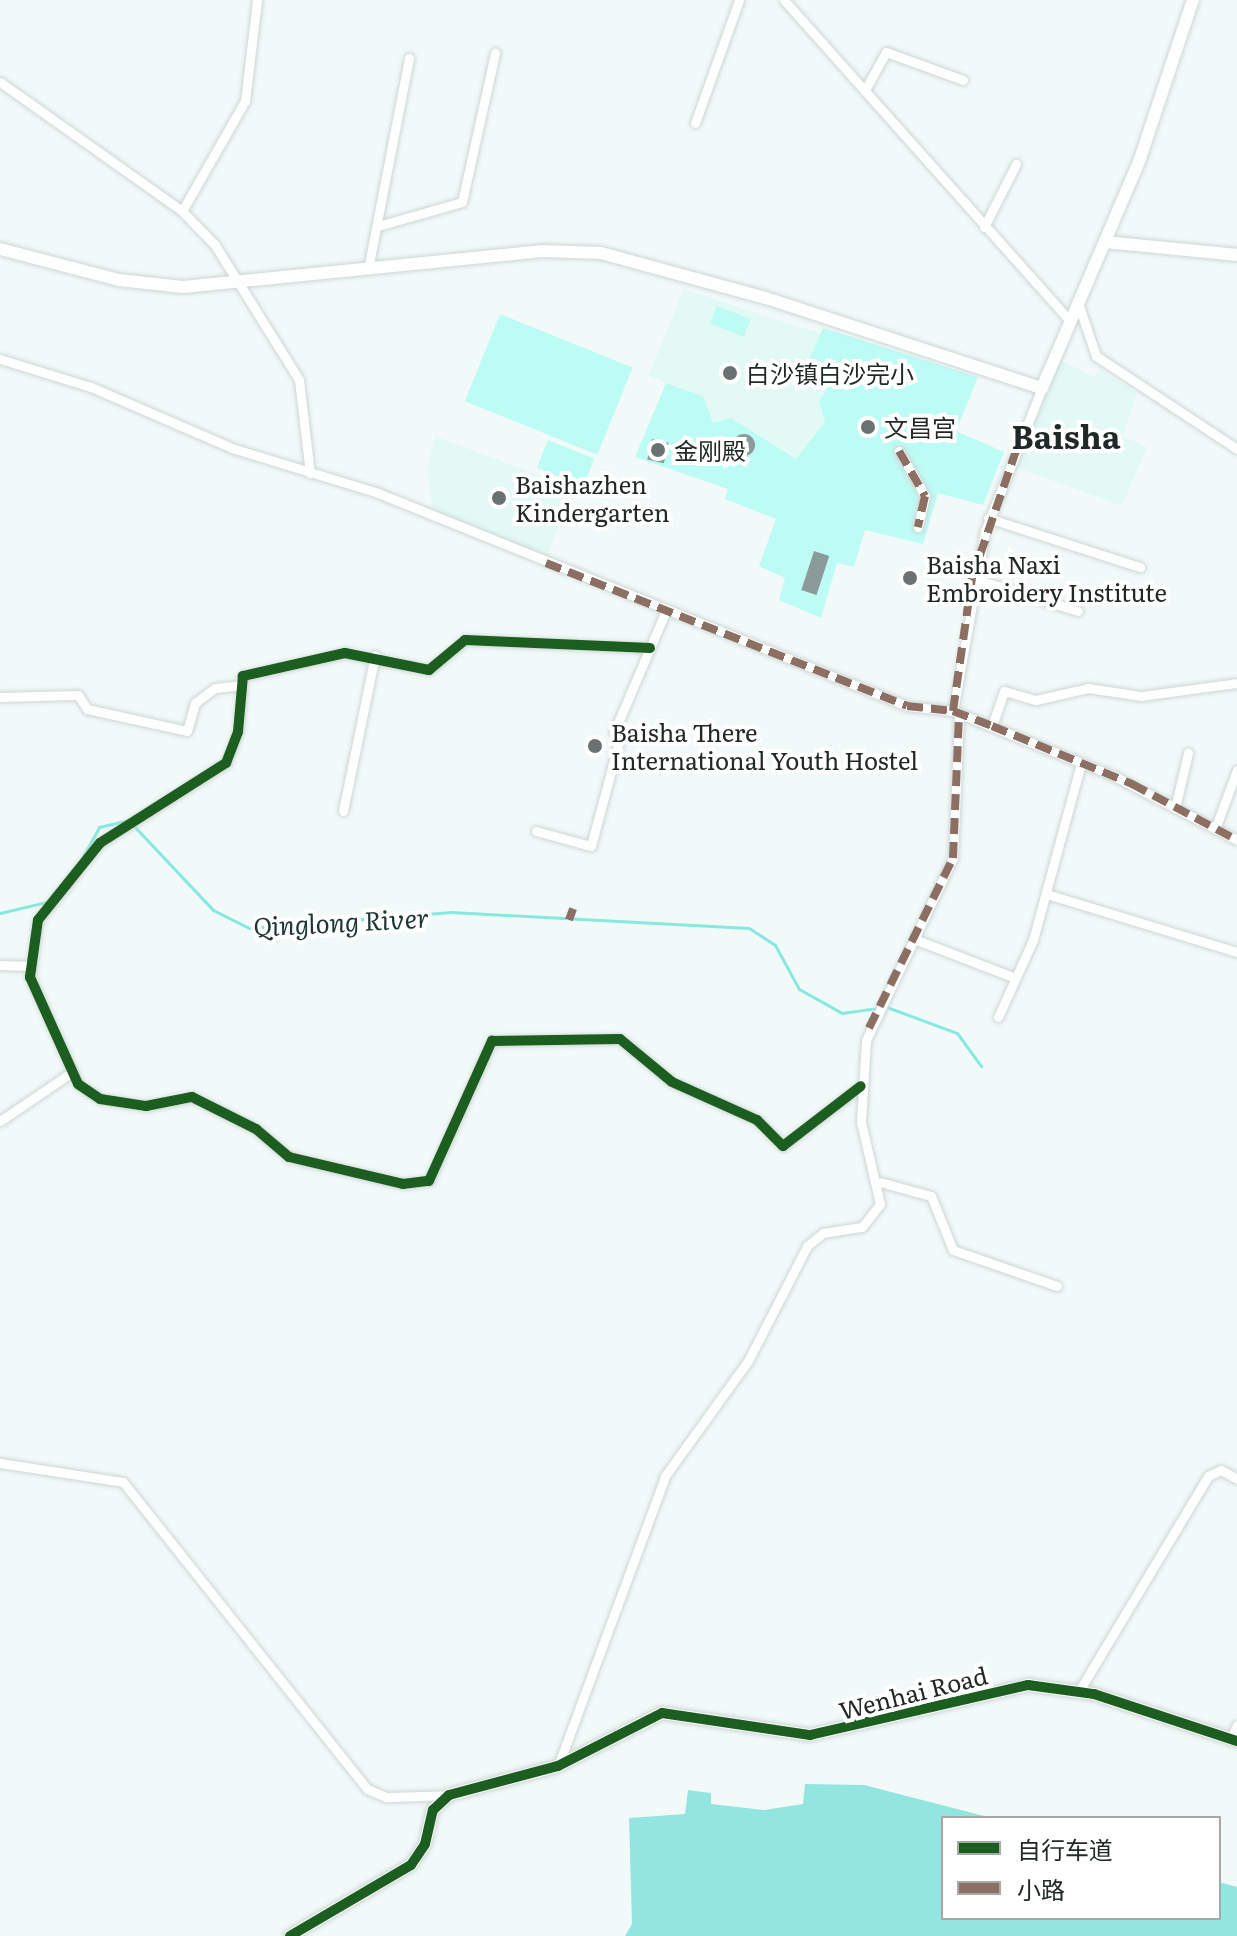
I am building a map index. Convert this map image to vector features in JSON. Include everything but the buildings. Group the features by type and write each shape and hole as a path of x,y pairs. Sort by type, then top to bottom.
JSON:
{"main road":[{"path":"0,249 148,285 241,283 543,251 617,256 1042,388 1105,242 1193,0"},
{"path":"1105,242 1237,255"},
{"name":"Wenhai Road","path":"449,1795 558,1766 662,1713 810,1735 1021,1686 1079,1691 1234,1740"},
{"path":"290,1936 411,1865 425,1844 433,1810 449,1795"}],"street":[{"path":"182,211 245,101 257,0"},
{"path":"695,123 739,0"},
{"path":"784,0 1069,320"},
{"path":"865,90 886,52 963,80"},
{"path":"378,226 462,202 495,53"},
{"path":"368,269 409,58"},
{"path":"0,82 182,211 241,283 299,380 310,473"},
{"path":"984,227 1016,164"},
{"path":"1078,301 1096,356 1237,449"},
{"path":"0,359 310,473 378,493 665,613 907,706 956,712 1081,763 1237,840"},
{"path":"558,1766 665,1476 748,1361 807,1246 823,1233 868,1224 880,1204 880,1182 867,1158 861,1086 869,1028 914,939 956,845 956,712 972,578 988,518 1042,388"},
{"path":"899,451 925,496 918,527"},
{"path":"988,518 1140,567"},
{"path":"972,578 1078,611"},
{"path":"536,831 591,846 621,734 614,732 665,613"},
{"path":"650,648 465,640 429,670 375,655 296,659 243,676 226,763 95,848 71,888 40,917 30,966 72,1072 83,1090 100,1099 146,1106 192,1097 256,1129 289,1157 403,1184 429,1181 492,1041 620,1039 672,1082 757,1120 783,1146 861,1086"},
{"path":"343,811 375,655"},
{"path":"992,726 1004,691 1036,700 1088,688 1141,696 1237,683"},
{"path":"0,697 78,695 87,709 187,731 195,703 218,687 242,685"},
{"path":"1175,808 1188,753"},
{"path":"998,1017 1047,894 1081,763"},
{"path":"1215,829 1237,770"},
{"path":"1047,894 1237,952"},
{"path":"914,939 1013,977"},
{"path":"0,965 30,966"},
{"path":"0,1121 72,1072"},
{"path":"880,1182 931,1196 953,1250 1057,1286"},
{"path":"0,1463 123,1482 367,1789 386,1797 449,1795"},
{"path":"1079,1691 1208,1476 1221,1470 1237,1479"},
{"path":"1234,1740 1237,1725"}],"shaded area":[{"name":"白沙镇白沙完小","path":"684,289 821,334 805,370 832,382 825,422 796,460 731,418 713,423 703,396 648,376"},
{"path":"717,306 751,319 744,337 710,324"},
{"path":"500,314 633,368 597,455 465,401"},
{"path":"823,328 978,377 956,431 1004,452 983,505 938,493 923,544 865,530 854,567 837,563 821,618 779,600 785,578 759,566 776,519 725,499 728,489 635,457 666,383 703,396 713,423 731,418 796,459 825,422 819,402 831,382 805,370"},
{"path":"1060,360 1095,377 1100,369 1137,393 1123,436 1147,447 1122,506 1015,467"},
{"name":"Baishazhen Kindergarten","path":"435,436 574,489 545,560 433,513 427,470"},
{"path":"548,440 594,459 583,487 537,468"},
{"path":"805,1784 864,1785 984,1816 941,1816 941,1920 1221,1920 1221,1883 1237,1887 1237,1936 625,1936 632,1924 629,1818 685,1814 688,1790 711,1793 711,1804 764,1810 803,1804"}],"waterway":[{"name":"Qinglong River","path":"81,860 99,827 126,821"},
{"path":"133,825 213,910 249,928 451,912 749,928 775,945 799,989 842,1013 877,1008"},
{"name":"Qinglong River","path":"0,913 46,902"},
{"path":"884,1006 957,1033 981,1066"}],"marked path":[{"path":"953,711 972,578 1024,428"},
{"path":"899,451 925,496 918,527"},
{"path":"546,563 907,706 953,711 992,726 1132,784 1237,840"},
{"path":"869,1028 953,858 959,713"},
{"path":"569,920 573,909"}],"cycle path":[{"path":"650,648 465,640 429,670 345,653 243,676 238,732 226,763 100,843 38,920 30,977 78,1084 100,1099 146,1106 192,1097 256,1129 289,1157 403,1184 429,1181 492,1041 620,1039 672,1082 757,1120 783,1146 861,1086"},
{"path":"290,1936 411,1865 425,1844 433,1810 449,1795 558,1766 662,1713 810,1735 1028,1685 1094,1694 1237,1741"}],"place":[{"name":"白沙镇白沙完小","path":"730,373"},
{"name":"文昌宫","path":"868,427"},
{"name":"金刚殿","path":"658,450"},
{"name":"Baishazhen Kindergarten","path":"499,498"},
{"name":"Baisha Naxi Embroidery Institute","path":"910,578"},
{"name":"Baisha There International Youth Hostel","path":"595,746"}],"district":[{"name":"Baisha","path":"1066,435"}]}
